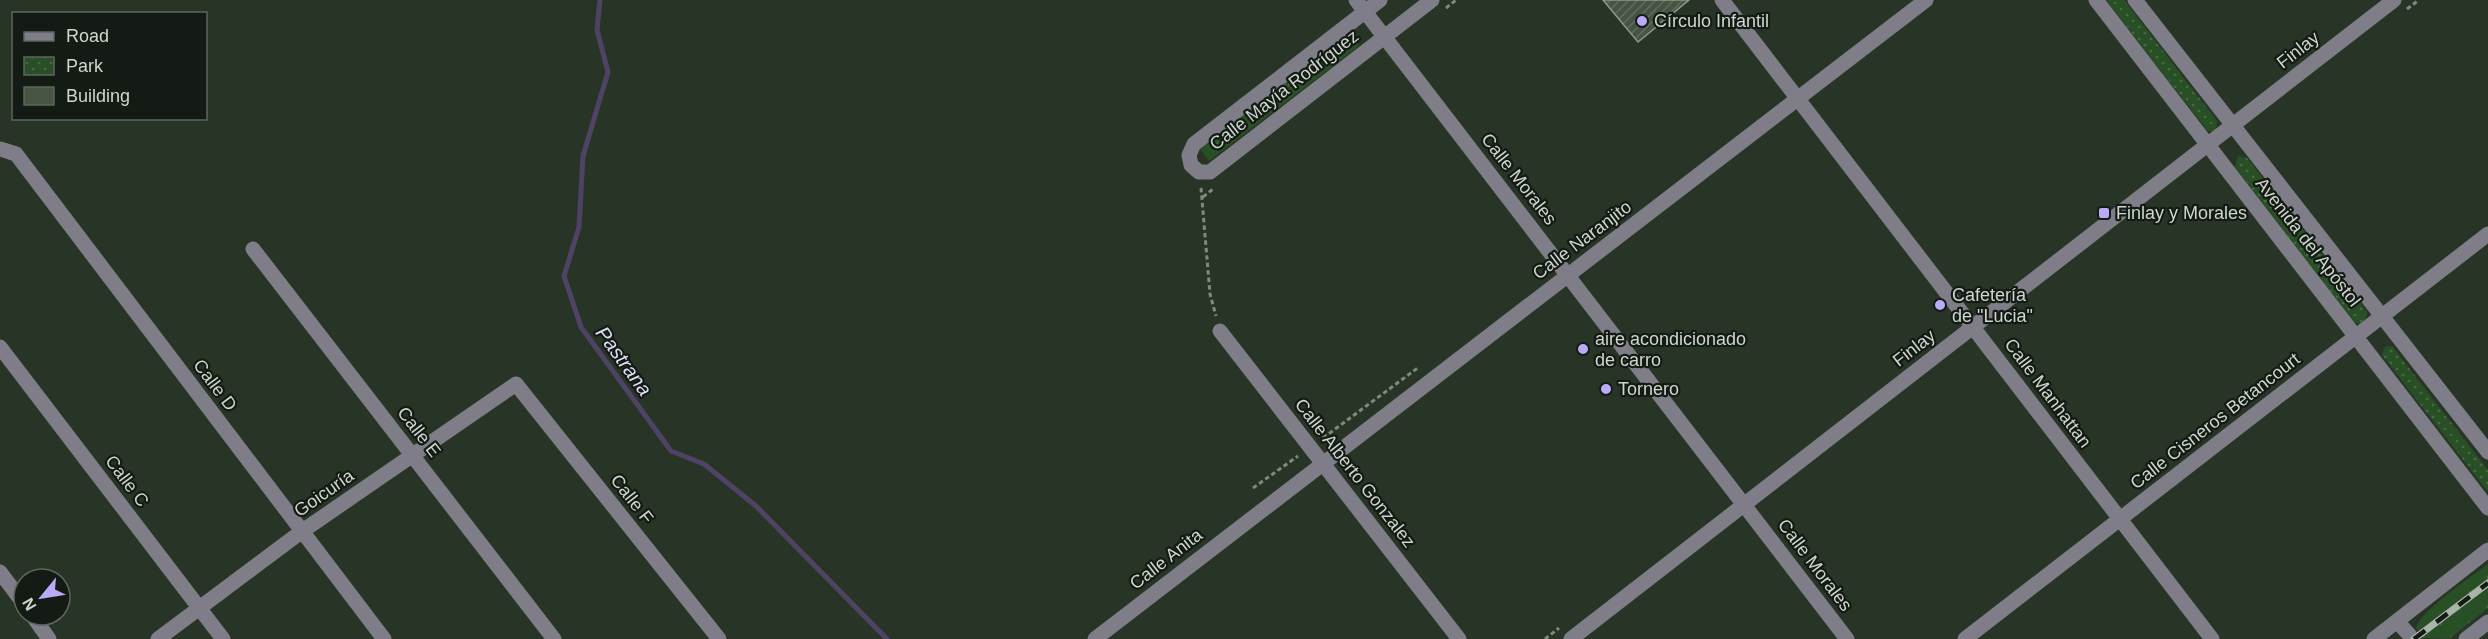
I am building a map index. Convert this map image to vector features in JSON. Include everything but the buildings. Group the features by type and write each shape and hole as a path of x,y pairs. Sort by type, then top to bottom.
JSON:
{"street":[{"name":"Calle Mayía Rodríguez","path":"1380,0 1361,6 1194,144 1189,155 1191,165 1199,172 1210,172 1432,0"},
{"name":"Calle Manhattan","path":"1722,0 2212,639"},
{"name":"Calle Naranjito","path":"1260,510 1926,0"},
{"name":"Avenida del Apóstol","path":"2096,0 2488,508"},
{"name":"Avenida del Apóstol","path":"2135,0 2488,453"},
{"name":"Finlay","path":"1571,639 2394,0"},
{"name":"Calle Morales","path":"1361,6 1847,639"},
{"name":"Calle D","path":"0,149 16,154 384,639"},
{"name":"Calle Cisneros Betancourt","path":"1965,639 2488,234"},
{"name":"Calle E","path":"253,249 554,639"},
{"name":"Calle Alberto Gonzalez","path":"1220,331 1459,639"},
{"name":"Calle C","path":"0,347 223,639"},
{"name":"Goicuría","path":"158,639 301,532 516,384"},
{"name":"Calle F","path":"516,384 719,639"},
{"name":"Calle Anita","path":"1095,639 1260,510"},
{"path":"2374,639 2488,550"},
{"path":"0,572 12,588"},
{"path":"2397,621 2413,639"},
{"path":"2466,639 2488,622"}],"path":[{"path":"1199,172 1210,294 1220,331"}],"green space":[{"path":"2106,0 2124,0 2217,121 2216,130 2211,132 2207,130"},
{"path":"1349,33 1359,46 1209,161 1199,148"},
{"path":"2238,156 2247,158 2367,312 2365,322 2359,324 2354,322 2235,167"},
{"path":"2392,346 2488,470 2488,492 2382,355 2385,347"},
{"path":"2488,564 2488,608 2449,639 2423,638 2416,628 2420,620 2448,594"}],"waterway":[{"name":"Pastrana","path":"600,0 597,30 608,72 583,156 579,227 564,276 581,327 671,451 704,464 756,506 887,639"}],"railway":[{"path":"2414,639 2488,583"}],"place":[{"name":"Círculo Infantil","path":"1642,21"},
{"name":"Finlay y Morales","path":"2104,213"},
{"name":"Cafetería de \"Lucia\"","path":"1940,305"},
{"name":"aire acondicionado de carro","path":"1583,349"},
{"name":"Tornero","path":"1606,389"}]}
